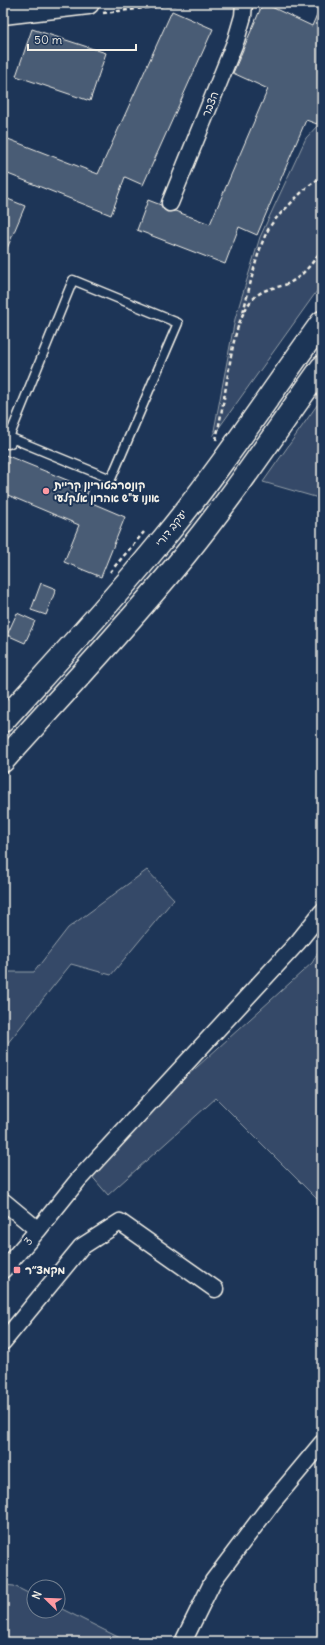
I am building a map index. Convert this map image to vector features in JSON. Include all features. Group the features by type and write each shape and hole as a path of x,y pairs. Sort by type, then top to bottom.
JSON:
{"main road":[{"path":"3,13 88,3"},
{"name":"יעקב דורי","path":"3,721 120,590 164,538 208,481 322,322"},
{"path":"3,761 130,620 185,555 222,508 322,367"}],"street":[{"name":"הצבר","path":"170,203 236,40 243,16 239,3"},
{"name":"3","path":"3,1270 38,1230 79,1179 298,942 322,912"},
{"path":"3,1201 38,1230"},
{"path":"3,1342 82,1247 120,1222 215,1289"},
{"path":"184,1642 213,1581 272,1503 322,1443"}],"lane":[{"path":"73,280 178,323 111,479 6,438 73,280"}],"path":[{"path":"212,3 219,5 239,3"},
{"path":"220,436 216,442 236,333 267,231 280,214 299,195 315,181 322,178"},
{"path":"242,316 250,303 262,292 291,282 303,273 322,249"},
{"path":"109,573 144,531"}],"shaded area":[{"path":"322,117 322,284 213,436 235,319 260,237 306,138 318,125"},
{"path":"322,398 322,499 263,482"},
{"path":"147,870 174,899 111,975 71,964 3,1049 3,972 34,972 68,928"},
{"path":"322,946 322,1204 216,1098 108,1195 89,1173 187,1076 312,963"},
{"path":"3,1585 14,1586 26,1592 26,1619 66,1619 66,1611 128,1642 3,1642"}],"building":[{"path":"263,3 312,26 322,3 322,111 317,124 306,120 257,235 239,227 225,264 137,230 148,200 161,205 167,212 175,211 210,224 268,89 233,73"},
{"path":"172,11 213,29 143,185 125,177 111,215 3,172 3,137 98,174"},
{"path":"32,29 106,53 90,101 16,76"},
{"path":"3,197 25,206 3,258"},
{"path":"3,454 89,489 85,500 125,517 101,577 64,562 79,525 3,493"},
{"path":"41,583 56,589 46,615 31,610"},
{"path":"17,613 35,621 25,643 7,635"}],"place":[{"name":"קונסרבטוריון קריית אונו ע\"ש אהרון אלקלעי","path":"46,491"},
{"name":"מקמצ״ר","path":"17,1270"}]}
